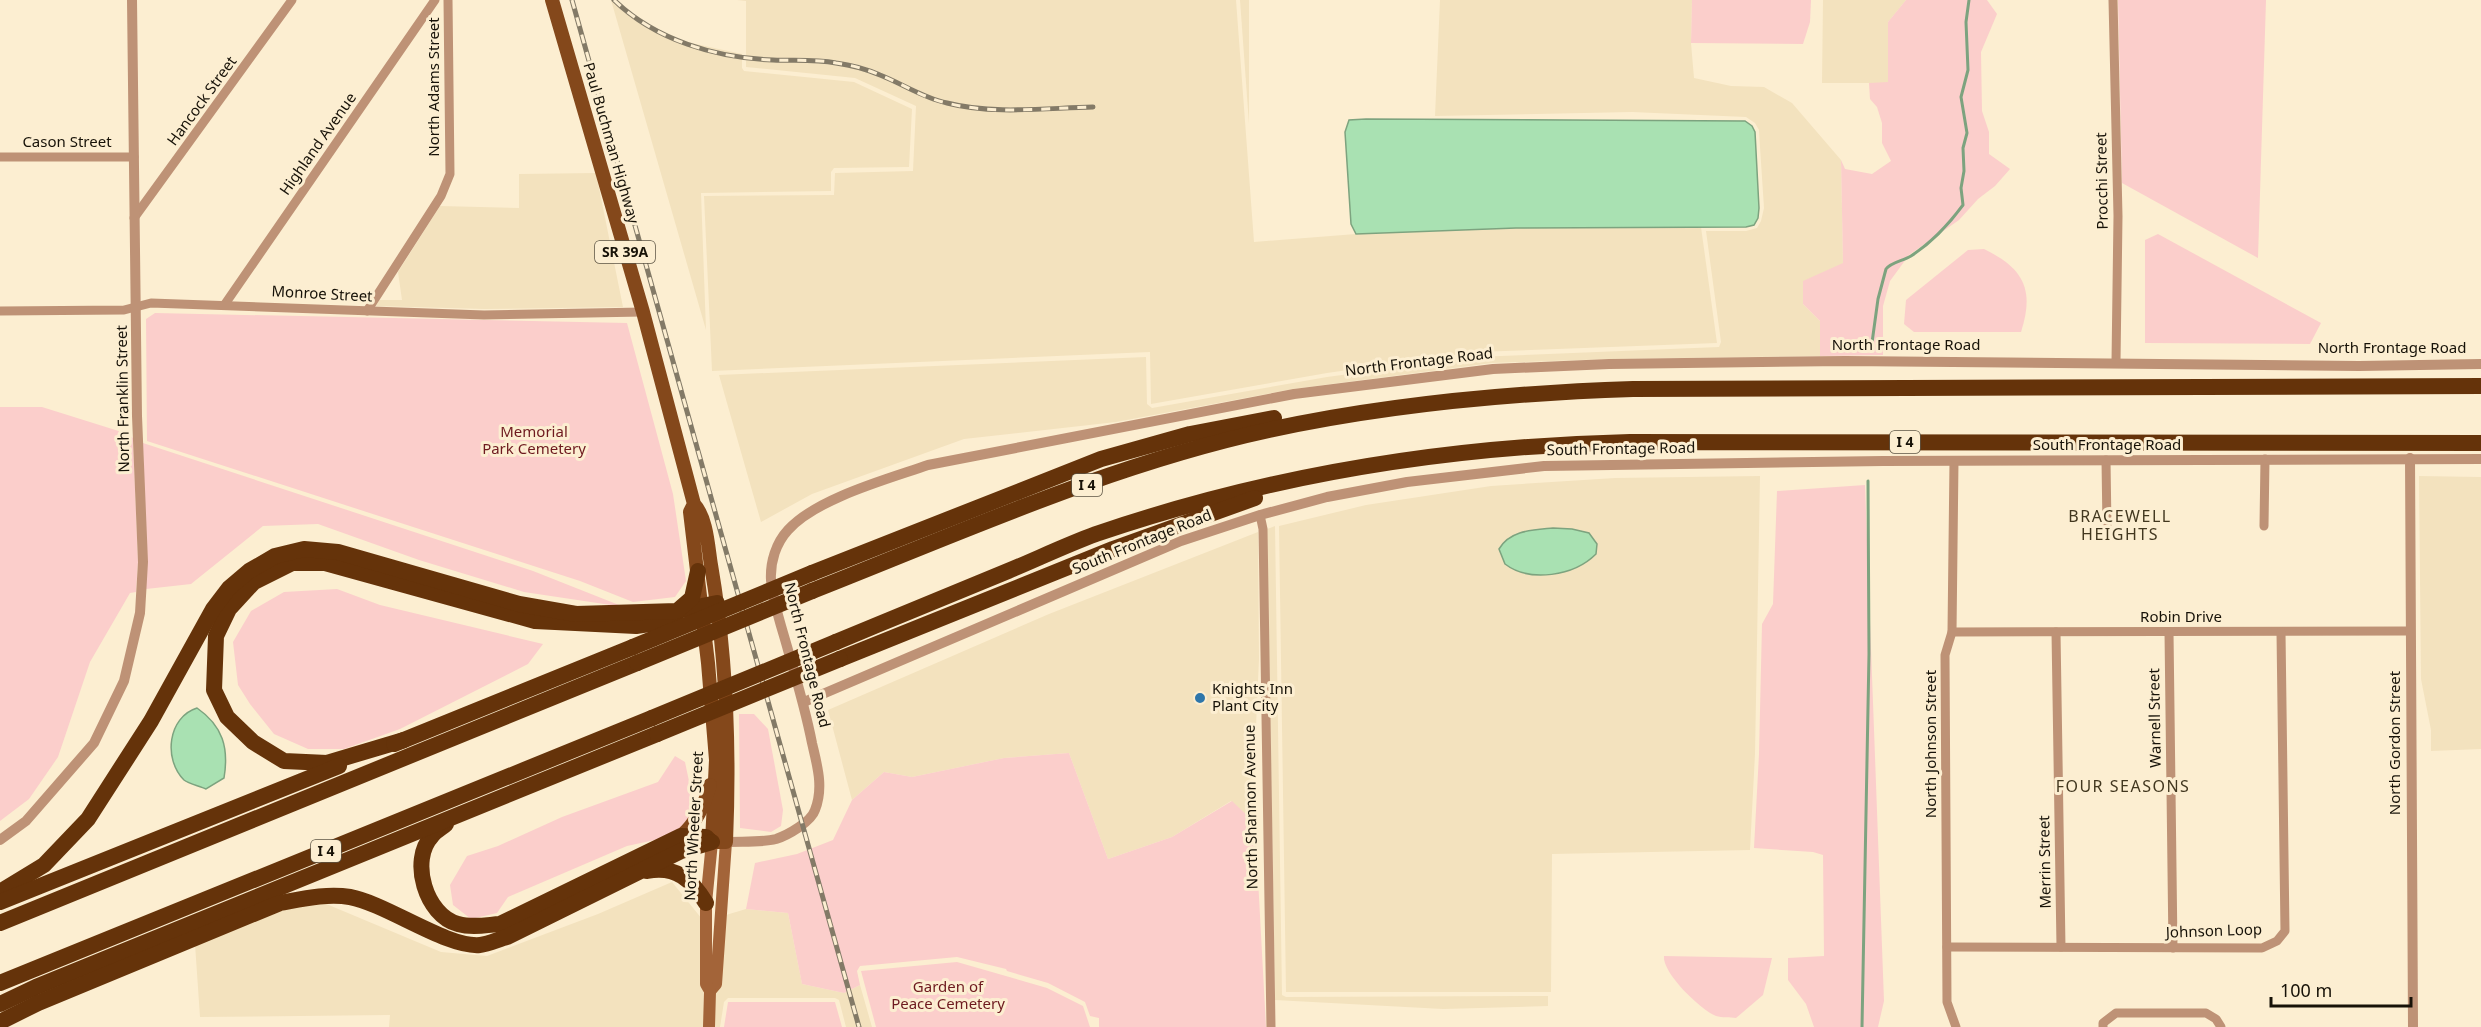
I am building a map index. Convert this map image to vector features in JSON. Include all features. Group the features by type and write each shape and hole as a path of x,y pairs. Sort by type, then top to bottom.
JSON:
{"highway":[{"name":"I 4","path":"0,923 812,591 1050,498 1141,465 1268,430 1371,411 1496,395 1633,389 2481,385"},
{"path":"0,902 812,573 1101,459 1146,445 1233,425 1291,416 1371,411"},
{"name":"I 4","path":"0,983 652,718 838,651 1094,535 1216,498 1332,471 1416,457 1485,449 1594,442 2481,443"},
{"path":"0,892 44,865 88,819 151,721 213,609 229,588 249,571 275,556 304,549 338,552 519,604 576,614 710,610"},
{"path":"404,740 327,763 284,761 253,742 227,717 214,690 216,636 229,609 254,582 292,563 325,563 535,621 636,626 710,610"},
{"path":"677,611 692,598 698,571"},
{"path":"0,1004 36,987 657,734 838,651"},
{"path":"461,814 430,836 421,860 425,890 434,908 456,924 476,926 500,924 681,837 706,837 719,842"},
{"path":"0,1022 38,1003 280,903 314,897 350,897 391,911 459,943 480,945 507,937 681,850 719,842"},
{"path":"629,876 658,869 677,873 696,886 706,903"}],"main road":[{"name":"Paul Buchman Highway","path":"552,0 643,312 694,504 700,510 710,610 708,663"},
{"name":"Paul Buchman Highway","path":"694,504 690,513 698,571 725,671"},
{"name":"North Wheeler Street","path":"708,663 719,842 716,984 710,991"},
{"name":"North Wheeler Street","path":"709,1027 710,991 706,984 706,903 719,842 729,748 725,671"},
{"path":"681,837 691,827 702,806 716,768"}],"street":[{"name":"North Franklin Street","path":"0,840 26,821 94,743 124,681 140,613 143,562 135,305 132,0"},
{"name":"Hancock Street","path":"134,218 292,0"},
{"name":"Highland Avenue","path":"225,304 435,0"},
{"name":"North Adams Street","path":"367,311 441,196 450,174 448,0"},
{"name":"Procchi Street","path":"2114,0 2118,216 2116,362"},
{"name":"Cason Street","path":"0,157 134,157"},
{"name":"Monroe Street","path":"0,311 124,310 135,305 151,303 484,315 643,312"},
{"name":"North Frontage Road","path":"719,842 776,839 802,825 815,812 821,781 804,702 781,626 771,580 772,558 779,542 801,519 831,502 928,465 1273,398 1493,369 1609,364 1845,361 2359,366 2481,364"},
{"name":"North Gordon Street","path":"2410,458 2409,631 2413,1027"},
{"path":"2264,526 2265,459"},
{"name":"South Frontage Road","path":"804,702 1134,559 1220,527 1327,497 1407,482 1544,466 1954,461 2481,459"},
{"path":"2106,460 2107,528"},
{"name":"North Johnson Street","path":"1954,461 1953,632 1945,655 1947,1002 1956,1027"},
{"name":"North Shannon Avenue","path":"1260,515 1263,529 1271,1027"},
{"name":"Robin Drive","path":"1953,632 2409,631"},
{"name":"Merrin Street","path":"2056,632 2061,947"},
{"name":"Warnell Street","path":"2169,632 2173,948"},
{"name":"Johnson Loop","path":"1947,947 2262,948 2277,941 2285,931 2281,632"},
{"path":"2103,1027 2103,1023 2116,1013 2206,1013 2216,1019 2221,1027"}],"shaded area":[{"path":"611,0 616,0 664,34 691,43 742,54 744,71 854,82 912,109 909,167 834,168 831,172 831,191 701,193 706,330"},
{"path":"737,0 1236,0 1254,242 1356,234 1516,228 1701,227 1717,343 1476,352 1327,373 1151,404 1150,352 712,371 704,196 834,195 835,173 913,171 916,106 855,78 746,67 746,1"},
{"path":"1240,0 1249,0 1249,124"},
{"path":"1440,0 1692,0 1691,43 1694,78 1731,86 1764,87 1792,103 1841,160 1843,264 1803,304 1820,321 1820,356 1492,363 1293,389 1116,422 964,439 812,494 761,522 719,375 1146,357 1147,404 1152,408 1327,377 1476,357 1719,347 1721,342 1706,231 1746,231 1757,228 1761,221 1764,208 1759,130 1755,123 1746,117 1632,112 1435,116"},
{"path":"1823,0 1906,0 1888,22 1888,83 1822,83"},
{"path":"1349,120 1745,121 1752,126 1755,132 1758,218 1754,225 1746,227 1516,228 1356,234 1351,224 1345,132"},
{"path":"596,173 623,307 484,309 376,306 379,300 402,300 398,272 440,206 519,208 519,174"},
{"path":"1760,476 1755,754 1750,850 1552,854 1551,992 1286,992 1279,526 1366,505 1491,486 1615,478"},
{"path":"2419,476 2481,477 2481,749 2431,751 2431,730 2421,679"},
{"path":"1275,526 1282,995 1286,997 1548,996 1548,1006 1443,1009 1275,1000 1267,529"},
{"path":"1553,528 1589,533 1597,544 1596,554 1576,568 1552,574 1527,574 1505,564 1499,549 1509,538 1523,532"},
{"path":"1258,532 1259,659 1254,771 1255,823 1231,801 1172,837 1108,859 1069,753 1004,758 912,777 884,772 852,800 828,710 1049,614"},
{"path":"197,708 213,722 225,747 224,778 206,789 184,780 177,771 171,750 175,729 180,720"},
{"path":"672,882 702,919 704,1027 389,1027 390,1015 200,1017 195,944 281,908 324,903 441,952 487,956 598,914"},
{"path":"746,909 788,913 802,984 844,993 860,985 872,1027 846,1027 839,1000 835,998 728,998 724,1002 720,1027 714,1027 714,994 726,915"}],"green space":[{"path":"1692,0 1811,0 1810,22 1803,44 1691,43"},
{"path":"1906,0 1987,0 1997,14 1981,52 1982,111 1989,132 1989,154 2010,169 1959,220 1909,255 1890,281 1883,306 1883,355 1820,356 1820,321 1803,304 1803,281 1843,263 1841,160 1845,169 1872,174 1891,161 1882,143 1882,123 1877,107 1870,99 1869,83 1888,82 1888,22"},
{"path":"2118,0 2266,0 2258,258 2122,183"},
{"path":"2158,234 2321,323 2310,344 2145,343 2145,240"},
{"path":"1984,249 2008,264 2017,272 2022,282 2027,304 2021,332 1914,332 1904,324 1906,300 1968,250"},
{"name":"Memorial Park Cemetery","path":"155,313 627,323 673,494 686,581 675,597 633,602 580,581 147,441 146,319"},
{"path":"0,407 42,407 125,433 133,438 138,562 136,592 130,593 90,662 58,757 29,799 0,821"},
{"path":"143,443 533,571 624,607 524,592 419,560 318,524 263,526 191,584 146,589"},
{"path":"1865,485 1884,1001 1878,1027 1814,1027 1806,1004 1788,980 1788,958 1824,956 1823,855 1813,852 1754,848 1762,624 1773,604 1777,491"},
{"path":"337,589 380,605 543,644 528,664 400,729 344,749 308,749 274,734 250,704 238,685 233,642 251,611 284,592"},
{"path":"739,714 754,714 768,729 783,810 781,826 771,832 740,828"},
{"path":"1069,753 1108,859 1172,837 1232,801 1255,823 1266,1027 1099,1027 1099,1018 1090,1016 1085,1002 1048,983 1006,969 957,957 860,966 857,971 860,985 844,993 802,984 788,913 746,909 755,863 797,854 833,840 852,800 884,772 912,777 1004,758"},
{"path":"675,756 685,762 690,786 689,817 677,832 627,846 508,897 497,913 471,919 453,905 450,885 467,856 498,846 562,817 658,782"},
{"path":"1664,956 1772,958 1763,995 1736,1018 1716,1016 1701,1006 1669,972"},
{"name":"Garden of Peace Cemetery","path":"957,962 1047,988 1083,1006 1090,1027 876,1027 861,971"},
{"path":"728,1002 835,1002 842,1027 724,1027"}],"waterway":[{"path":"1871,350 1878,299 1886,269 1926,245 1963,205 1961,188 1964,171 1963,148 1967,133 1961,97 1968,70 1966,22 1969,0"},
{"path":"1862,1027 1869,654 1868,481"}],"railway":[{"path":"572,0 859,1027"},
{"path":"614,0 648,26 667,36 708,51 751,58 820,61 853,66 880,75 930,98 965,107 1001,110 1093,107"}],"place":[{"name":"Knights Inn Plant City","path":"1200,698"}],"district":[{"name":"BRACEWELL HEIGHTS","path":"2120,525"},
{"name":"FOUR SEASONS","path":"2123,786"}]}
